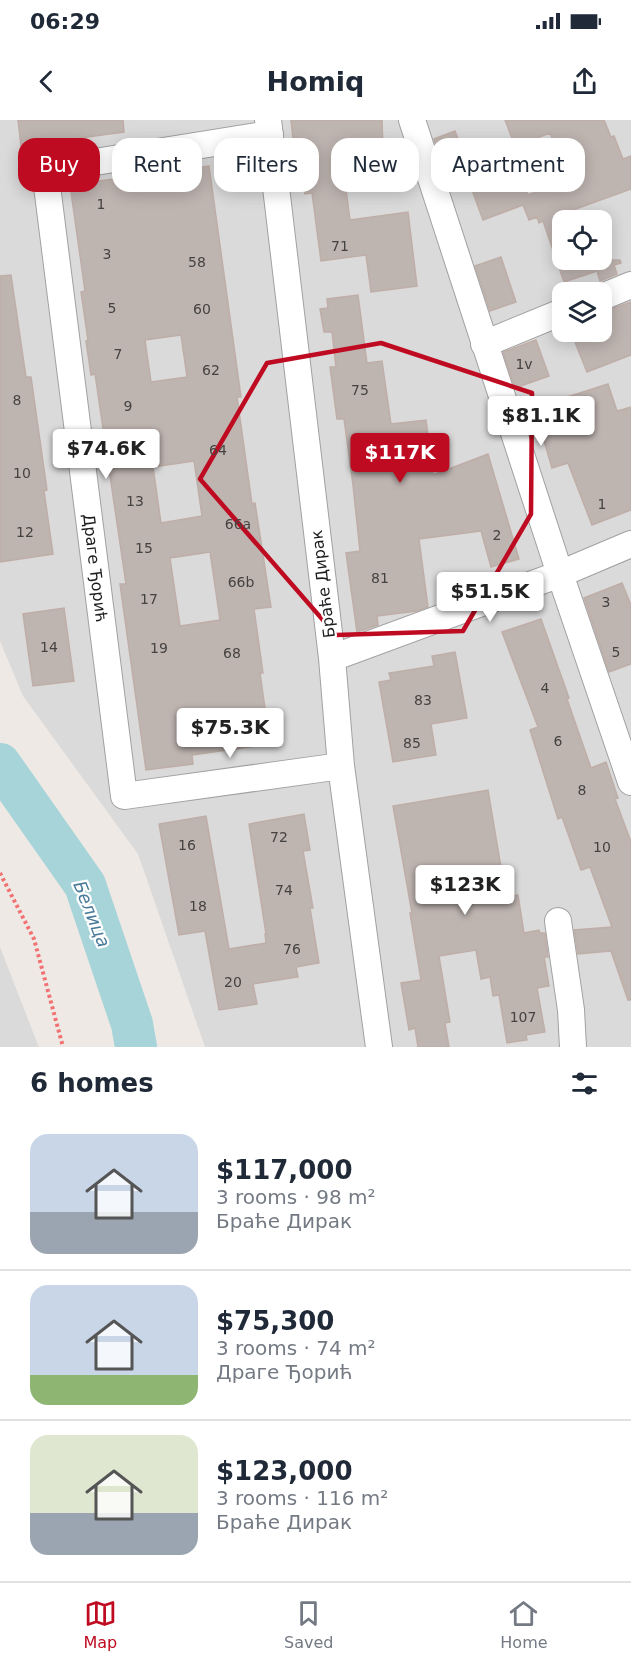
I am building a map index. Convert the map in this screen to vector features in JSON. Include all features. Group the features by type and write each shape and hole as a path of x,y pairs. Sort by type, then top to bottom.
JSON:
{"street":[{"path":"415,121 484,344 560,574 629,767"},
{"name":"Браће Дирак","path":"269,127 332,658 341,766 379,1047"},
{"name":"Драге Ђорић","path":"269,127 45,170 124,796 341,766"},
{"path":"612,293 631,285"},
{"path":"484,344 552,316"},
{"path":"332,658 560,574 631,544"},
{"path":"558,921 571,1011 573,1047"}],"path":[{"path":"0,873 34,939 63,1047"}],"highlighted area":[{"path":"381,343 532,393 531,514 463,631 336,635 200,479 267,363"}],"shaded area":[{"path":"0,120 631,120 631,1047 205,1047 138,854 23,696 0,641"},
{"path":"0,947 38,1045 39,1047 0,1047"}],"building":[{"path":"18,120 123,120 124,132 80,138 20,138"},
{"path":"291,120 382,120 383,138 331,138 331,192 346,192 350,220 408,212 417,286 371,292 366,255 321,261 312,193 305,194 305,192 319,192 319,138 293,138"},
{"path":"505,120 604,120 611,137 614,136 623,159 631,156 631,189 573,210 552,210 552,247 543,221 539,223 537,217 529,220 523,205 483,220 473,192 527,192 528,195 536,192 585,192 585,138 552,138 550,133 537,138 512,138"},
{"path":"455,131 458,138 437,138"},
{"path":"209,166 241,397 237,397 252,504 255,503 271,607 254,609 270,744 192,755 193,764 146,770 120,584 126,584 95,374 91,375 86,341 88,340 81,292 85,291 71,192 100,192 100,181 112,179 112,192 202,192 202,167","holes":["181,335 187,377 151,382 145,340","194,461 202,516 161,523 153,467","210,552 220,620 180,626 170,558"]},
{"path":"501,257 516,302 490,311 475,266"},
{"path":"612,260 620,260 621,263 614,265 617,274 600,281 597,271 564,282 560,270 612,270"},
{"path":"11,275 26,377 31,377 47,490 44,491 53,554 0,562 0,276"},
{"path":"358,295 367,363 382,361 391,424 426,420 433,475 488,454 519,559 491,567 481,531 419,539 428,607 417,611 377,616 378,625 357,632 346,553 360,551 353,485 344,419 337,419 330,367 336,367 332,332 324,332 320,309 328,308 327,299"},
{"path":"631,302 631,355 587,372 575,342 612,342 612,309"},
{"path":"536,340 549,376 515,388 503,352"},
{"path":"608,384 617,411 631,407 631,510 592,525 568,463 552,468 542,434 573,425 564,398"},
{"path":"622,583 631,605 631,664 609,672 584,598"},
{"path":"64,608 74,681 33,686 23,614"},
{"path":"541,619 591,768 606,762 618,798 615,799 631,842 631,1000 628,1000 611,951 578,954 574,930 612,927 590,867 581,870 562,817 558,819 530,730 538,727 502,632"},
{"path":"455,652 467,718 431,724 436,755 393,762 379,682 391,680 389,673 434,666 432,656"},
{"path":"488,790 506,897 518,895 524,933 539,930 540,933 545,933 548,957 544,957 549,986 537,988 545,1032 526,1035 527,1040 507,1043 499,995 493,996 490,977 481,979 476,950 439,956 450,1022 445,1023 449,1047 418,1047 415,1028 409,1030 401,983 421,980 393,806"},
{"path":"304,814 310,850 303,851 313,908 310,908 319,963 296,967 298,977 253,984 257,1004 219,1010 205,931 179,935 159,824 206,816 229,949 266,943 249,824"}],"waterway":[{"name":"Белица","path":"0,764 85,885 132,1024 136,1047"}]}
